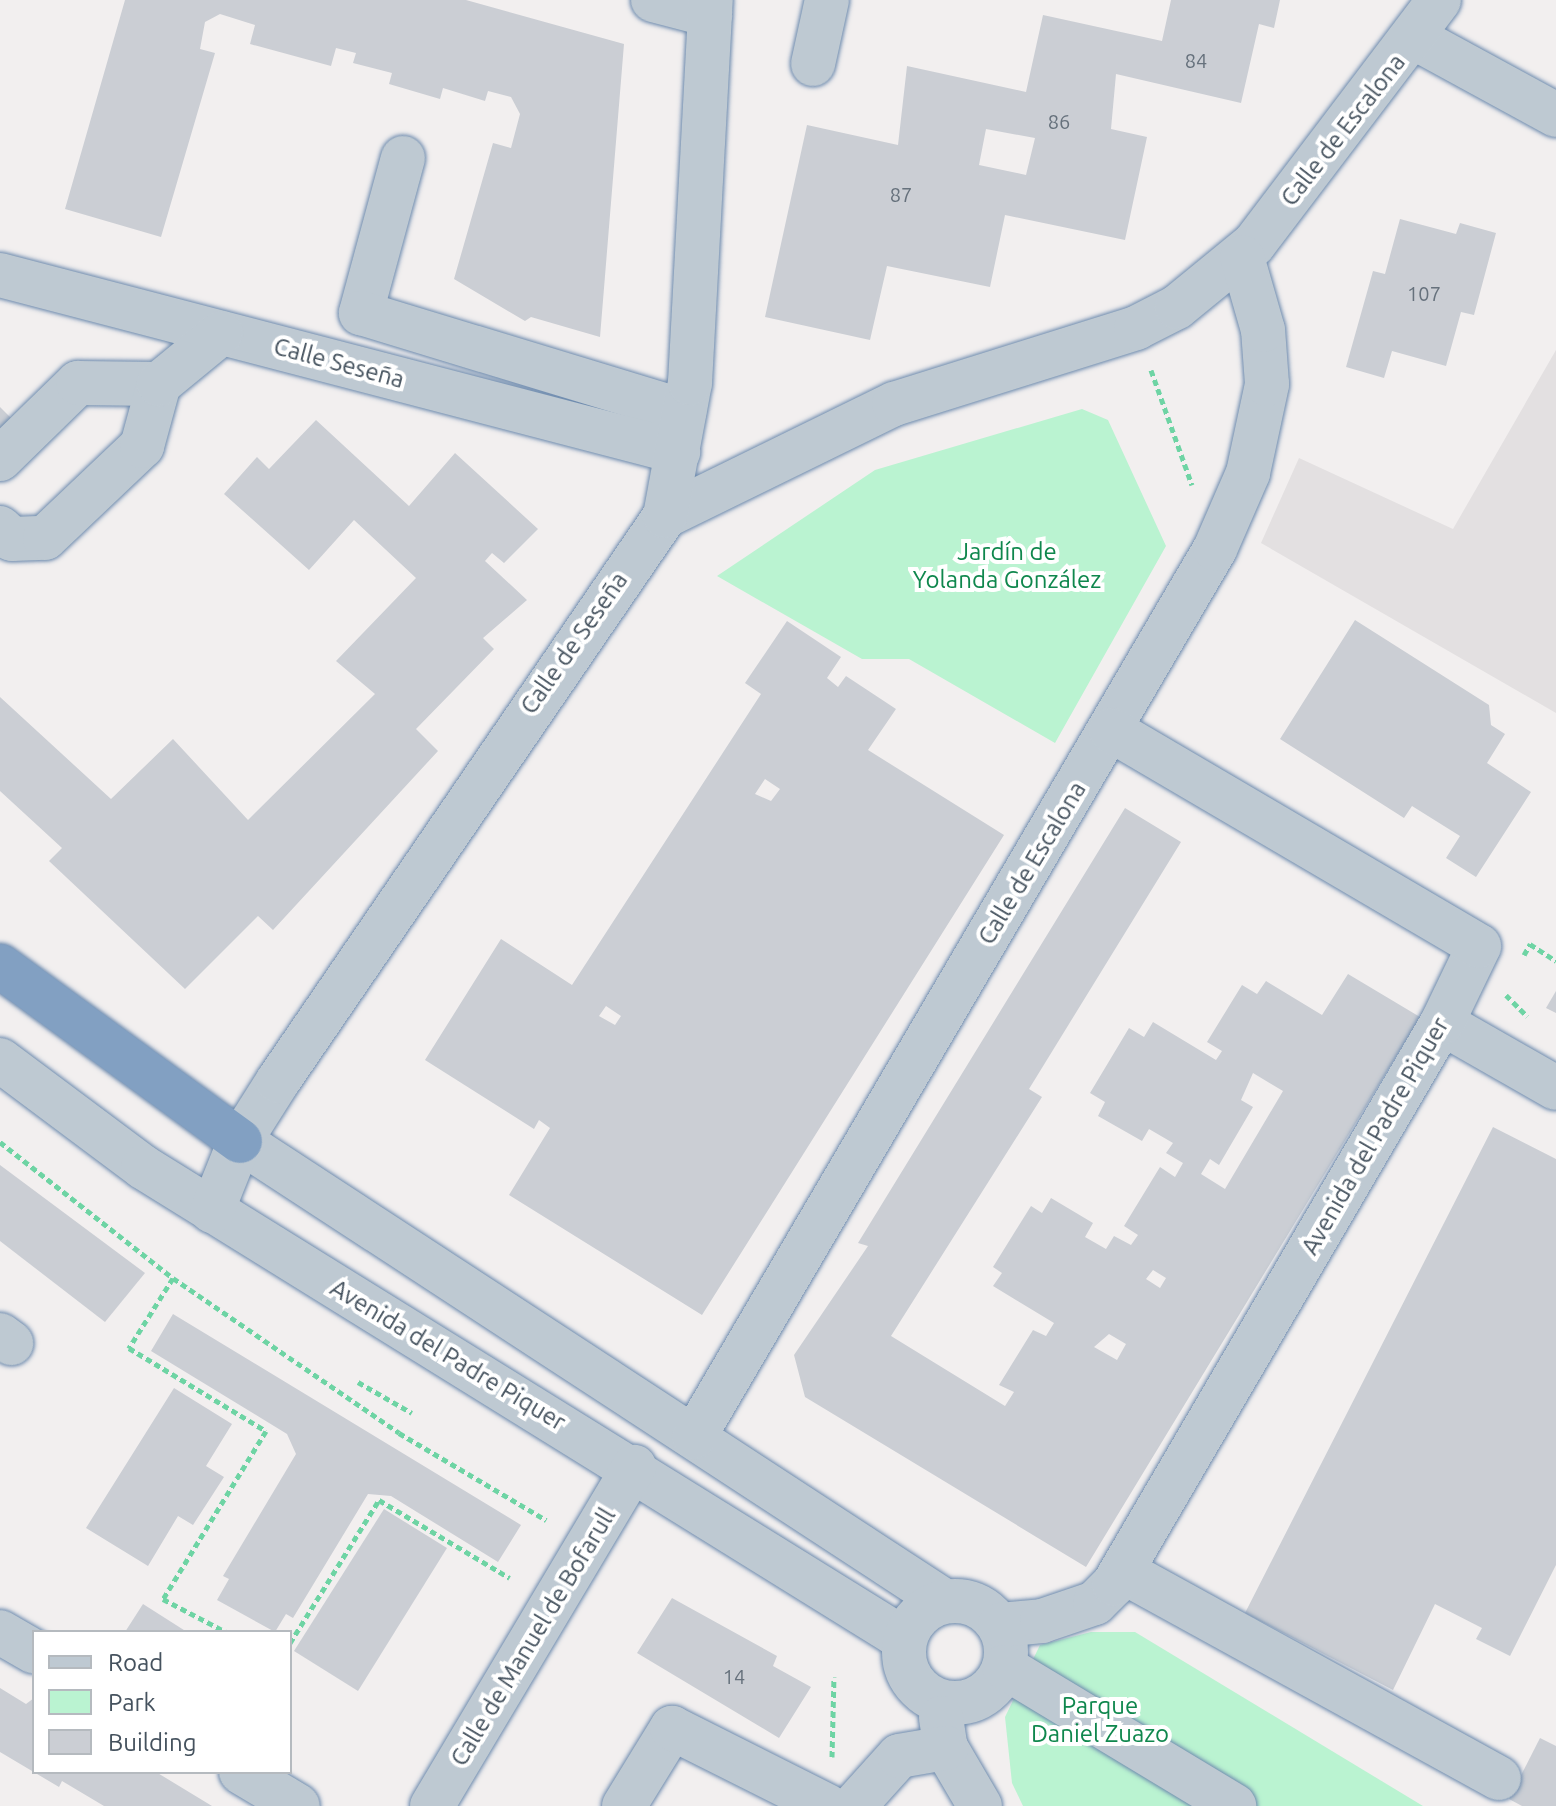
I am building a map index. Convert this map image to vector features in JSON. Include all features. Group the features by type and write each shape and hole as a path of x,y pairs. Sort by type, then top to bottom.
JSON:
{"highway":[{"path":"0,966 240,1141"}],"street":[{"path":"653,0 710,8"},
{"path":"813,64 827,0"},
{"name":"Calle de Escalona","path":"665,516 894,404 1136,328 1242,257 1415,38 1439,0"},
{"name":"Calle de Seseña","path":"212,1211 240,1141 484,770 665,516 681,432 710,8"},
{"path":"1415,38 1556,115"},
{"path":"403,158 361,313 681,432"},
{"name":"Calle de Escalona","path":"694,1437 1215,549 1248,473 1267,384 1263,330 1242,257"},
{"name":"Calle Seseña","path":"0,275 221,333 681,432"},
{"path":"0,528 12,539 45,538 142,446 159,384 221,333"},
{"path":"0,459 78,383 159,384"},
{"name":"Avenida del Padre Piquer","path":"1002,1646 1095,1603 1122,1571 1442,1023 1479,946 1111,730"},
{"path":"1442,1023 1556,1088"},
{"name":"Avenida del Padre Piquer","path":"0,1060 212,1211 634,1467 904,1639"},
{"path":"240,1141 944,1601 976,1604 1002,1646 1234,1806"},
{"name":"Calle de Manuel de Bofarull","path":"432,1806 634,1467"},
{"path":"1122,1571 1499,1778"},
{"path":"944,1601 918,1614 904,1639 904,1665 916,1688 938,1702 970,1703 996,1686 1002,1646"},
{"path":"0,1632 32,1651"},
{"path":"938,1702 946,1748 980,1806"},
{"path":"624,1806 672,1728 827,1806"},
{"path":"854,1806 899,1756 946,1748"},
{"path":"246,1775 298,1806"}],"path":[{"path":"1136,328 1198,501"},
{"path":"1530,944 1556,961"},
{"path":"0,1142 173,1278 399,1433 546,1520"},
{"path":"173,1278 129,1348 266,1431 163,1599 222,1630"},
{"path":"358,1382 412,1413"},
{"path":"292,1640 379,1500 510,1578"},
{"path":"832,1763 834,1677"}],"shaded area":[{"path":"1556,350 1556,713 1261,543 1299,458 1453,529"}],"green space":[{"name":"Jardín de Yolanda González","path":"1082,409 1108,420 1166,546 1055,743 909,659 862,659 717,576 875,470"},
{"name":"Parque Daniel Zuazo","path":"1091,1632 1135,1632 1423,1806 1023,1806 1012,1783 1005,1717 1040,1645"}],"building":[{"path":"125,0 466,0 624,44 600,337 531,317 525,321 454,279 493,143 511,148 520,114 511,97 488,91 485,101 443,88 440,99 389,84 392,73 353,63 356,53 336,48 331,66 250,44 255,25 220,14 205,22 200,49 215,53 161,237 65,209"},
{"path":"1171,0 1280,0 1274,28 1259,24 1241,103 1116,74 1111,129 1147,137 1125,240 1005,215 990,287 887,266 870,340 765,317 807,125 898,145 907,66 1026,92 1043,15 1162,41","holes":["986,129 1035,138 1026,175 979,165"]},
{"path":"1400,219 1456,234 1460,223 1496,233 1474,315 1461,312 1446,366 1392,351 1384,378 1346,367 1373,271 1385,274"},
{"path":"0,407 20,427 0,445"},
{"path":"316,420 409,506 455,453 538,529 504,563 492,553 485,561 527,600 483,638 494,649 416,729 438,751 273,930 258,916 185,989 49,861 62,848 0,791 0,697 111,799 173,739 248,820 375,694 336,661 416,578 354,520 309,570 224,494 257,457 269,469"},
{"path":"1355,620 1489,705 1491,725 1505,734 1487,763 1531,792 1476,877 1446,858 1460,836 1412,806 1404,818 1280,739"},
{"path":"787,621 841,657 827,678 838,687 846,676 896,709 868,750 1004,835 702,1315 509,1195 550,1128 539,1120 534,1129 425,1060 501,939 572,985 761,694 745,683","holes":["765,779 780,789 771,801 755,794","606,1006 621,1016 615,1025 599,1016"]},
{"path":"1125,808 1181,842 1029,1089 1042,1097 891,1336 1005,1406 1014,1392 999,1385 1033,1330 1046,1336 1054,1323 993,1286 1002,1273 993,1267 1031,1206 1042,1213 1051,1198 1093,1223 1085,1237 1106,1249 1114,1236 1131,1245 1138,1235 1124,1226 1160,1167 1175,1177 1183,1163 1166,1153 1173,1143 1149,1129 1142,1141 1098,1116 1105,1102 1090,1093 1129,1028 1144,1037 1153,1022 1216,1060 1222,1051 1207,1042 1242,985 1257,994 1266,981 1322,1015 1348,974 1420,1017 1086,1567 805,1397 794,1355 868,1246 858,1243","holes":["1253,1073 1283,1091 1225,1189 1201,1174 1210,1159 1219,1165 1253,1107 1241,1100","1153,1270 1166,1278 1160,1288 1146,1279","1109,1334 1126,1344 1117,1360 1094,1347"]},
{"path":"1556,991 1556,1013 1546,1008"},
{"path":"1493,1127 1556,1159 1556,1565 1510,1656 1476,1639 1482,1628 1435,1604 1393,1690 1245,1613"},
{"path":"0,1165 145,1273 105,1322 0,1241"},
{"path":"173,1314 521,1525 498,1562 391,1496 368,1494 293,1618 286,1614 276,1630 271,1630 217,1600 229,1579 223,1576 296,1454 287,1434 151,1351"},
{"path":"174,1388 232,1424 206,1466 224,1477 193,1525 178,1516 148,1566 86,1528"},
{"path":"384,1509 447,1548 358,1691 294,1651"},
{"path":"672,1598 777,1656 773,1666 811,1687 779,1738 637,1653"},
{"path":"143,1604 184,1630 126,1630"},
{"path":"0,1688 26,1704 32,1700 32,1771 0,1752"},
{"path":"1540,1738 1556,1746 1556,1806 1522,1806 1509,1799"},
{"path":"37,1774 159,1774 212,1806 104,1806 62,1781 59,1787"}]}
